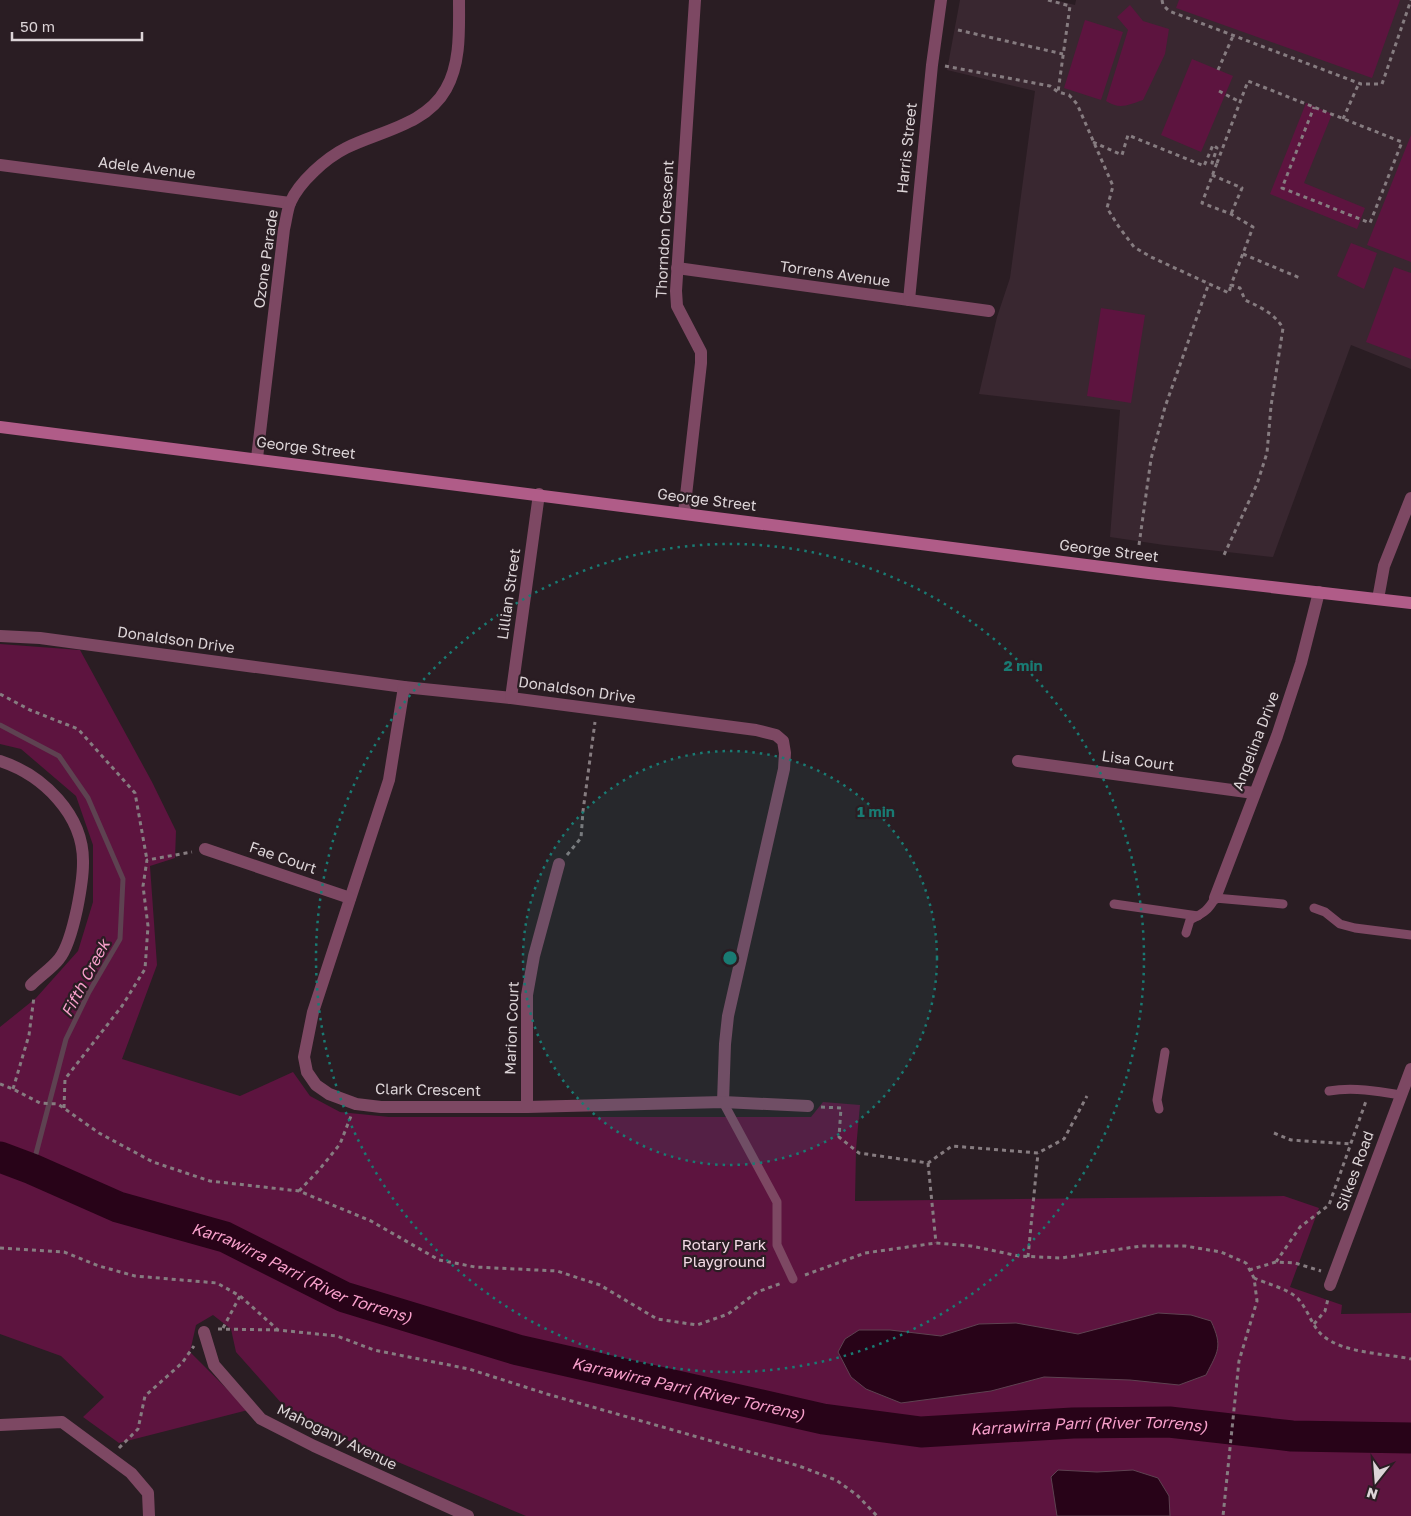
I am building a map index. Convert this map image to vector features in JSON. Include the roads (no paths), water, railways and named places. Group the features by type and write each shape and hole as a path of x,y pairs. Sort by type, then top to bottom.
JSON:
{"street":[{"name":"Ozone Parade","path":"257,458 284,229 290,203 304,180 346,148 406,124 439,101 447,88 459,44 459,0"},
{"name":"Thorndon Crescent","path":"684,513 701,364 700,352 677,306 676,291 695,0"},
{"name":"Harris Street","path":"909,300 932,65 941,0"},
{"name":"Adele Avenue","path":"0,165 290,203"},
{"name":"Torrens Avenue","path":"677,268 989,310"},
{"name":"George Street","path":"0,427 257,458 1149,573 1411,603"},
{"name":"Lillian Street","path":"511,698 538,494"},
{"path":"1378,599 1384,566 1411,498"},
{"name":"Angelina Drive","path":"1215,898 1293,689 1318,592"},
{"name":"Donaldson Drive","path":"0,636 40,638 404,687 511,698 756,730 776,735 783,741 785,761 781,787 728,1016 723,1102"},
{"name":"Clark Crescent","path":"404,687 389,780 313,1012 304,1057 307,1072 316,1085 329,1094 356,1104 381,1107 527,1107 723,1102 808,1106"},
{"name":"Lisa Court","path":"1018,760 1254,793"},
{"path":"0,761 23,770 45,785 66,810 81,843 84,862 81,888 70,933 60,958 34,982"},
{"name":"Fae Court","path":"206,849 350,898"},
{"name":"Marion Court","path":"527,1107 527,995 534,956 559,864"},
{"name":"Silkes Road","path":"1332,1280 1411,1069"},
{"name":"Mahogany Avenue","path":"204,1332 214,1365 261,1419 314,1446 468,1516"},
{"path":"0,1425 62,1422 131,1473 148,1493 149,1516"}],"lane":[{"path":"1186,933 1190,920 1211,906 1215,898 1283,904"},
{"path":"1114,904 1198,916"},
{"path":"1314,908 1325,912 1340,924 1355,928 1411,935"},
{"path":"1158,1109 1157,1100 1165,1052"},
{"path":"1329,1091 1370,1090 1401,1095"},
{"path":"723,1102 777,1202 777,1245 793,1279"}],"waterway":[{"name":"Fifth Creek","path":"0,725 59,756 88,798 123,879 120,939 89,992 66,1039 32,1169"},
{"name":"Karrawirra Parri (River Torrens)","path":"0,1157 118,1207 225,1237 344,1297 518,1350 823,1419 921,1432 1073,1423 1169,1422 1292,1436 1411,1438"}],"park label":[{"name":"Rotary Park Playground","path":"724,1254"}]}
